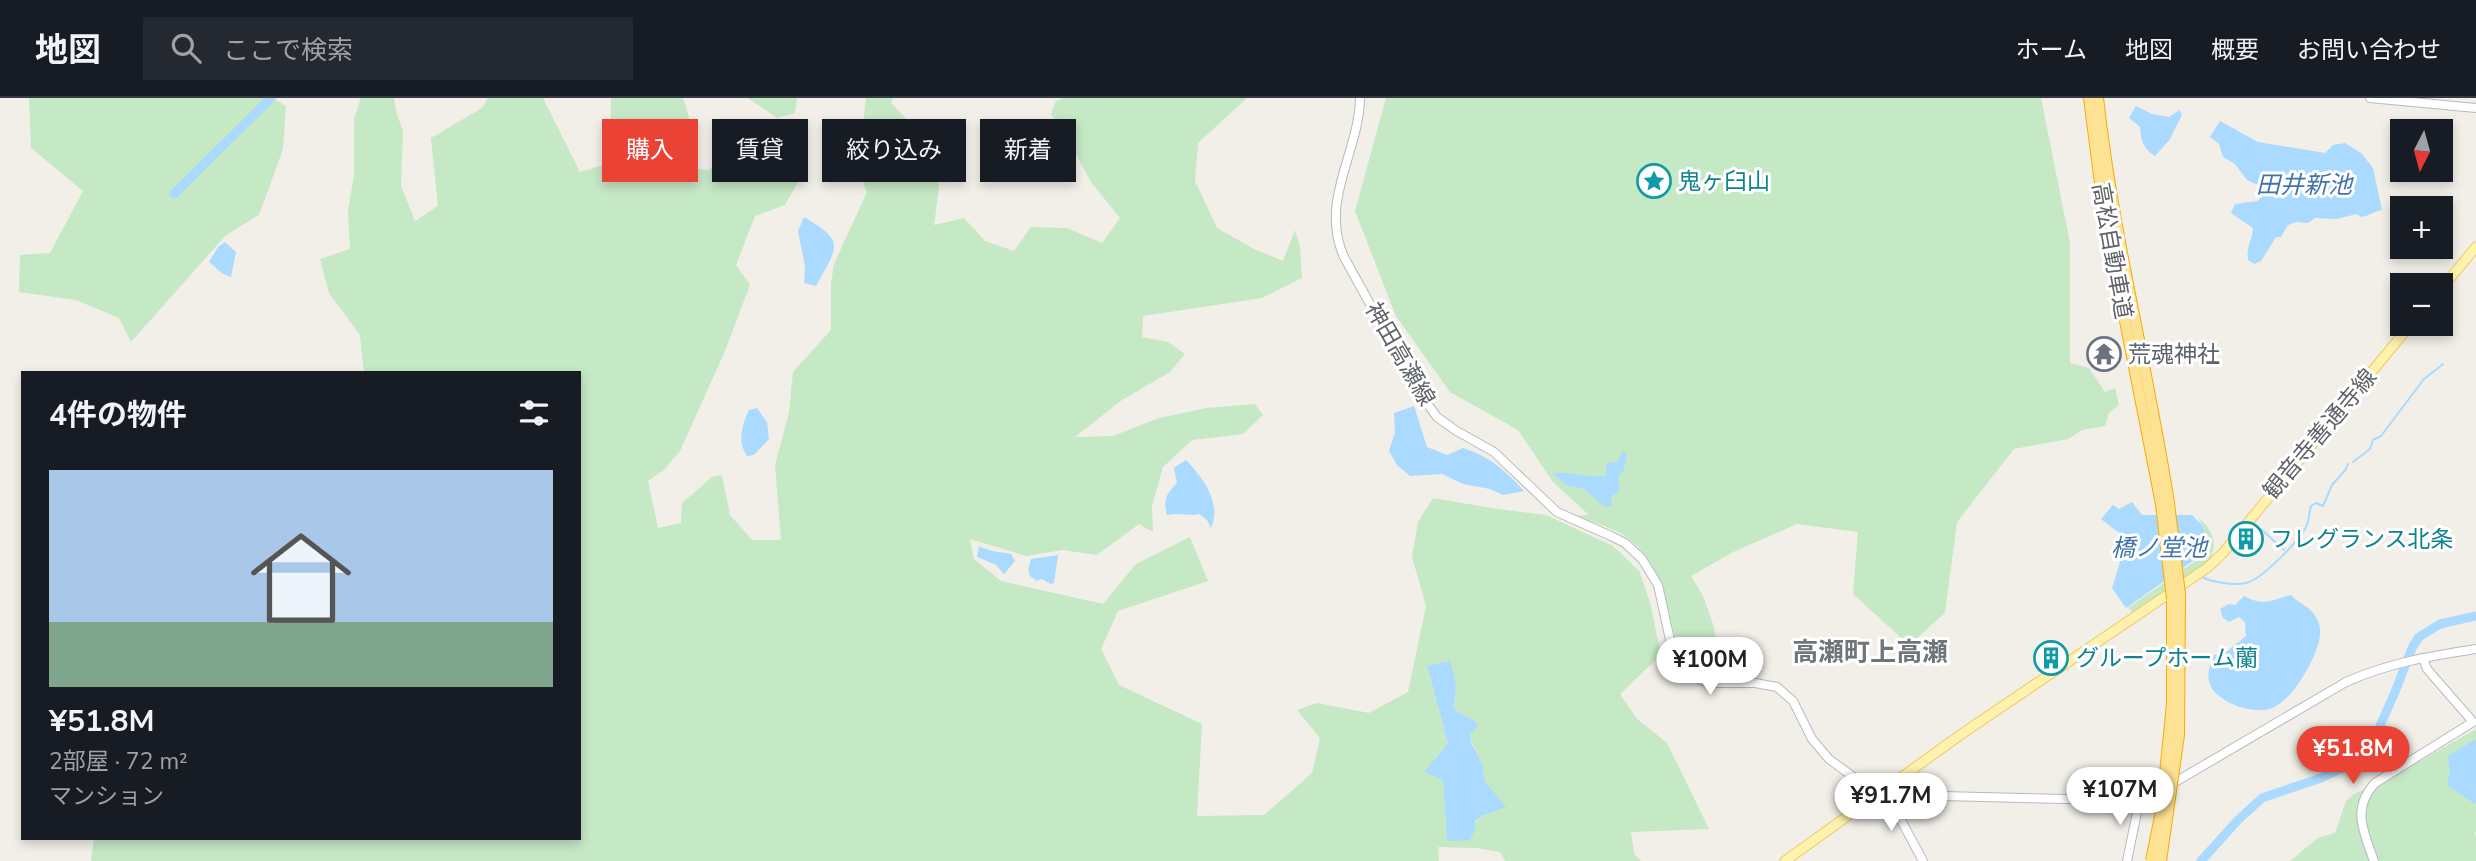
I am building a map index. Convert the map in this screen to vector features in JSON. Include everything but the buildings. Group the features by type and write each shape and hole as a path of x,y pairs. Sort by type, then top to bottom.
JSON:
{"highway":[{"name":"高松自動車道","path":"2089,98 2104,214 2165,503"},
{"name":"高松自動車道","path":"2098,98 2114,212 2160,447 2176,597 2174,735 2161,861"},
{"name":"高松自動車道","path":"2151,861 2174,735"}],"main road":[{"name":"神田高瀬線","path":"1360,98 1336,206 1336,236 1344,257 1423,399 1445,424 1503,459 1556,512 1611,536 1634,550 1658,585 1672,649 1683,670 1711,683 1767,684 1785,692 1799,710 1819,749 1867,787 1881,793"},
{"path":"2370,98 2476,108"},
{"path":"2453,275 2476,247"},
{"name":"観音寺善通寺線","path":"1785,861 1963,733 2207,568 2402,336"},
{"path":"1881,793 2109,800 2140,798 2170,785 2346,682 2380,667 2476,649"},
{"path":"2374,861 2361,816 2365,795 2375,783 2473,722 2427,668 2423,658"},
{"path":"1881,793 1902,822 1923,861"},
{"path":"2127,861 2140,798"}],"green space":[{"path":"29,98 273,98 286,106 283,149 259,215 226,235 131,342 119,318 76,300 19,292 20,255 50,253 83,191 31,148"},
{"path":"361,98 394,98 403,131 401,186 415,221 438,206 431,138 482,108 488,98 543,98 580,172 602,165 602,182 698,182 698,169 710,170 712,167 712,182 798,182 785,205 755,216 736,265 750,285 725,351 680,451 664,470 648,481 658,528 681,523 682,503 712,477 722,475 730,515 752,540 781,540 775,465 789,413 793,372 831,330 831,283 834,264 867,192 863,182 938,182 934,225 964,218 985,241 1014,251 1031,227 1067,228 1102,243 1120,218 1091,182 1076,154 1076,119 1054,119 1051,114 1056,101 1064,98 1247,98 1198,143 1195,181 1217,228 1254,249 1283,261 1295,230 1300,246 1302,278 1262,298 1143,316 1142,337 1168,342 1185,354 1170,372 1122,400 1075,437 1113,436 1159,418 1207,408 1255,404 1263,415 1243,434 1192,440 1163,467 1152,506 1153,532 1139,524 1097,555 1062,550 1026,556 970,539 974,559 1001,581 1103,604 1136,564 1190,537 1208,581 1118,611 1101,649 1119,685 1202,724 1197,816 1264,815 1312,773 1320,738 1297,710 1317,703 1369,713 1408,692 1426,606 1412,557 1418,522 1433,498 1546,515 1613,546 1639,571 1650,602 1661,655 1620,694 1637,719 1667,743 1709,829 1631,832 1634,854 1641,861 1505,861 1500,852 1438,847 1439,861 91,861 94,840 581,840 581,371 364,371 360,335 329,293 320,259 350,249 348,210 354,176 354,119","holes":["1427,666 1456,685 1454,709 1478,726 1470,733 1484,779 1483,815 1475,822 1475,830 1447,841 1443,780 1435,758 1448,743"]},
{"path":"611,98 684,100 689,119 611,119"},
{"path":"748,98 797,98 795,113 777,118"},
{"path":"866,98 893,98 891,103 906,119 864,119"},
{"path":"1386,98 2041,98 2070,243 2070,363 2089,368 2105,392 2115,388 2119,405 2109,413 2105,426 2082,430 2068,439 2014,449 1957,522 1945,613 1909,645 1853,594 1858,532 1797,524 1733,552 1691,576 1703,596 1714,627 1719,662 1679,658 1661,585 1643,553 1630,540 1614,530 1572,516 1589,515 1553,482 1518,430 1450,392 1396,316 1355,211"},
{"path":"2199,518 2213,538 2213,550 2208,562 2135,614 2128,608 2204,555 2210,546"},
{"path":"2476,729 2476,861 2290,861 2318,838 2335,833 2346,801 2354,794 2394,776"}],"water":[{"path":"2136,106 2152,114 2169,117 2180,110 2182,115 2170,139 2155,156 2143,144 2140,127 2129,118"},
{"name":"田井新池","path":"2220,121 2258,142 2325,153 2333,145 2345,143 2361,153 2373,168 2382,210 2361,217 2357,214 2336,219 2315,218 2308,223 2296,222 2288,225 2281,237 2276,237 2261,261 2254,264 2248,260 2253,228 2231,213 2235,204 2258,201 2267,189 2247,180 2235,164 2223,157 2219,144 2210,137"},
{"path":"804,217 827,233 834,246 833,254 816,286 804,283 805,266 798,231"},
{"path":"225,242 236,252 231,277 209,262 218,247"},
{"path":"1414,406 1427,447 1447,455 1463,448 1481,455 1511,477 1524,491 1503,495 1490,489 1463,484 1442,474 1410,476 1397,465 1389,451 1395,432 1394,413"},
{"path":"757,408 767,422 769,439 754,455 747,456 741,439 743,427 749,410"},
{"path":"1623,451 1627,456 1623,471 1619,474 1618,485 1621,488 1617,495 1614,494 1611,498 1612,505 1605,507 1584,489 1567,485 1552,474 1607,475 1606,463 1617,462"},
{"path":"1186,460 1209,491 1214,509 1211,528 1207,520 1199,514 1167,515 1166,498 1177,483 1174,468"},
{"name":"橋ノ堂池","path":"2132,502 2142,515 2192,515 2202,525 2209,545 2204,553 2126,608 2112,588 2127,539 2101,519 2113,505 2119,509"},
{"path":"979,546 1011,554 1015,561 1004,574 996,565 977,557"},
{"path":"1058,555 1054,583 1042,579 1037,581 1030,576 1028,570 1031,559"},
{"path":"2291,595 2312,611 2320,629 2316,650 2291,694 2279,704 2264,710 2235,705 2218,695 2209,681 2214,655 2226,652 2246,636 2245,622 2239,617 2229,622 2223,618 2220,609 2229,604 2235,605 2244,596 2263,602"},
{"path":"1450,661 1456,685 1454,709 1478,726 1470,734 1482,764 1485,782 1506,807 1483,815 1475,821 1475,830 1470,840 1447,841 1443,780 1424,772 1448,743 1427,666"},
{"path":"2476,739 2475,804 2447,785 2450,770 2448,756"}],"waterway":[{"path":"174,194 271,98"},
{"path":"2353,462 2370,449 2373,440 2381,436 2424,379 2443,364"},
{"path":"2202,577 2236,584 2246,583 2261,575 2302,533 2307,525 2311,506 2316,503 2323,506 2332,485 2348,464"},
{"path":"2261,529 2284,550"},
{"path":"2201,861 2262,798 2321,778 2354,763 2375,737 2419,637 2440,624 2476,616"}],"place":[{"name":"鬼ヶ臼山","path":"1654,181"},
{"name":"荒魂神社","path":"2104,354"},
{"name":"フレグランス北条","path":"2246,539"},
{"name":"グループホーム蘭","path":"2051,658"}],"district":[{"name":"高瀬町上高瀬","path":"1870,652"}]}
